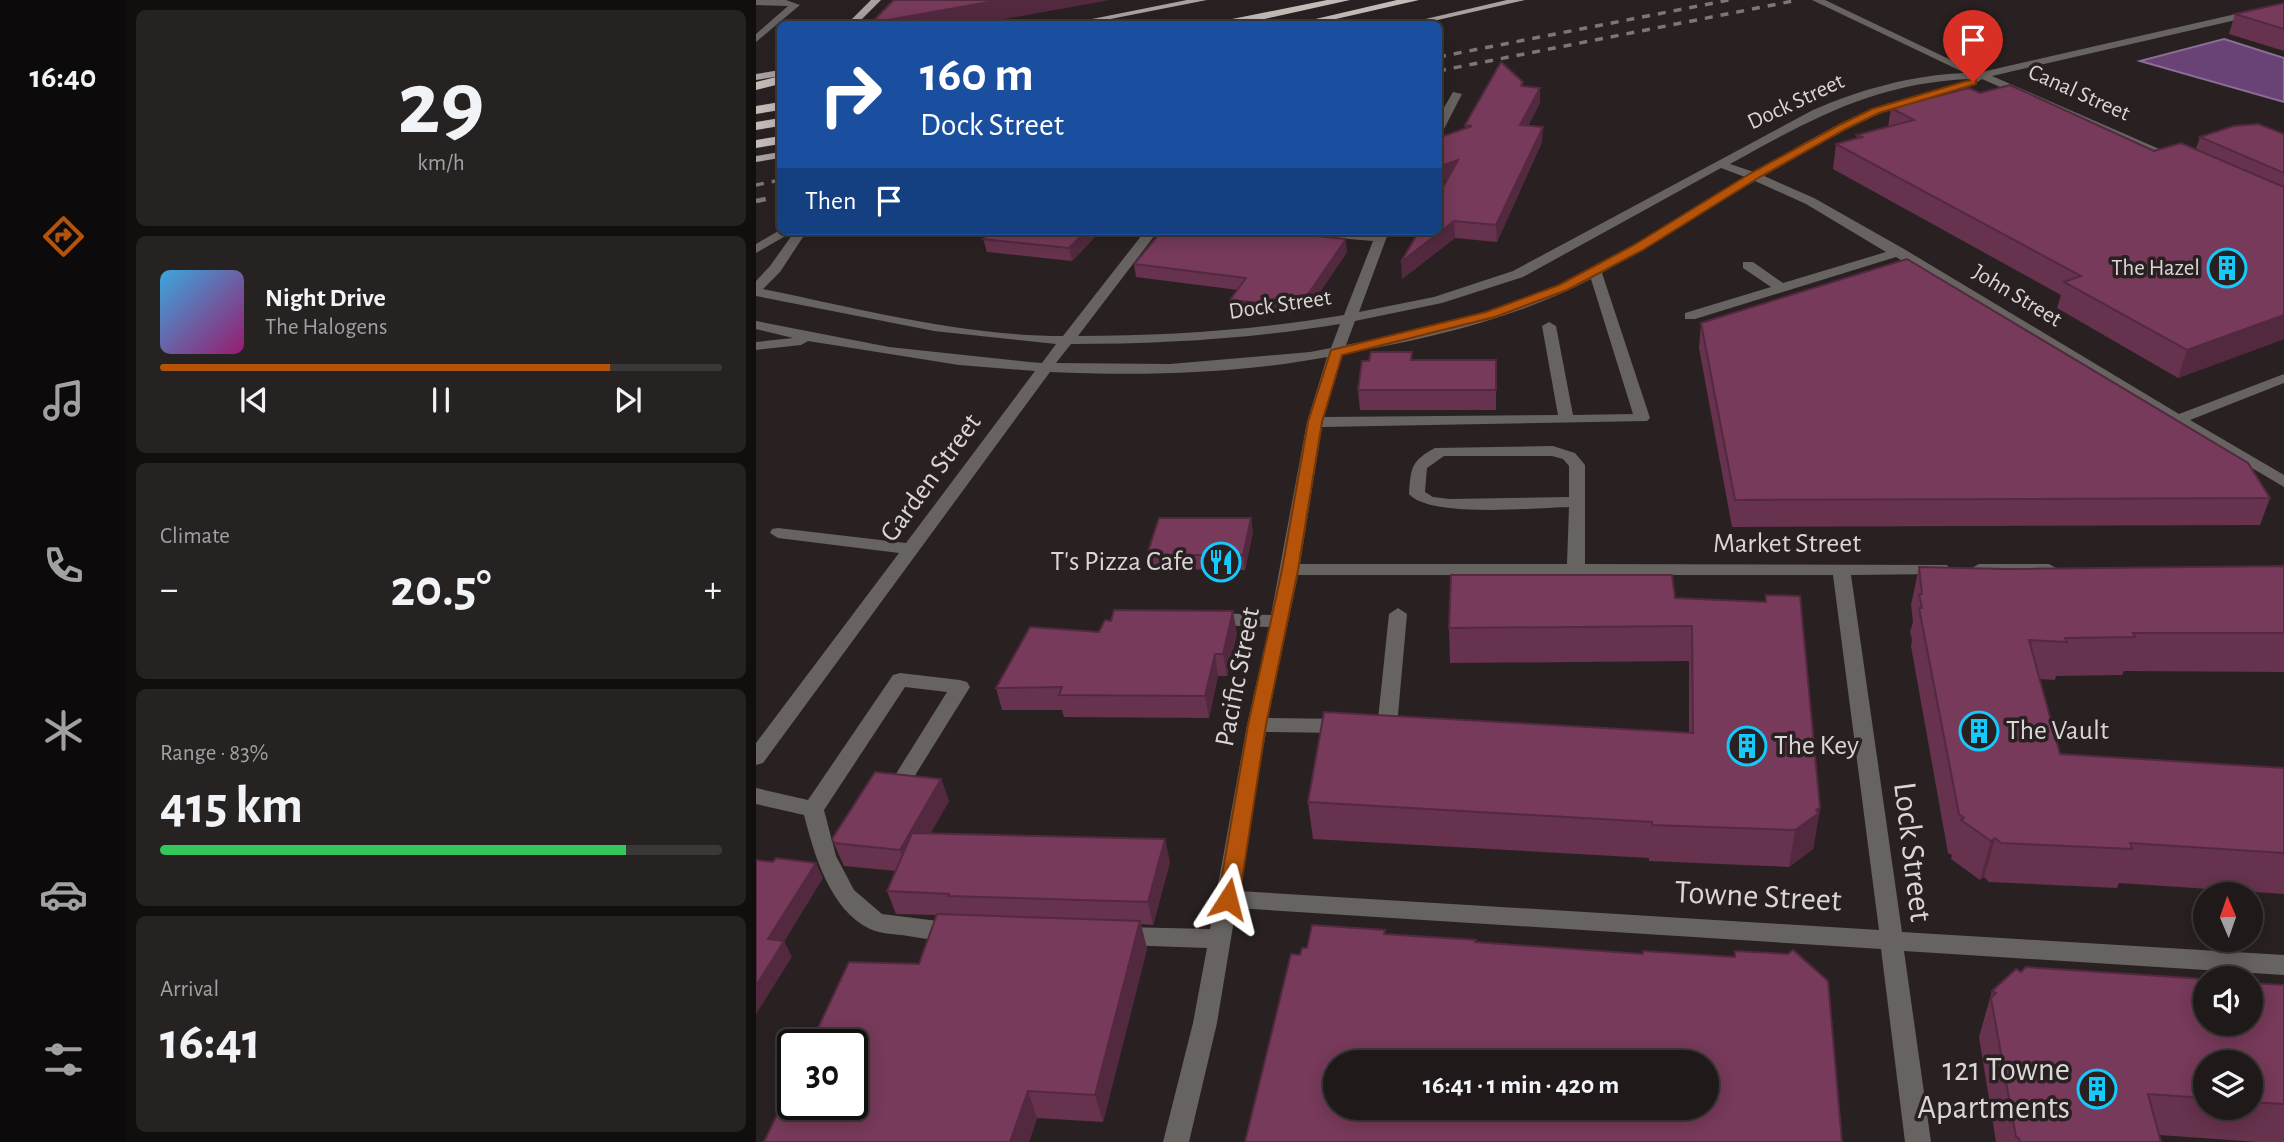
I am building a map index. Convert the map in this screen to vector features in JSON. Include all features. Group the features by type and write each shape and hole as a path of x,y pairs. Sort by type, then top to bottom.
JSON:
{"highway":[{"path":"1242,21 1344,0"},
{"path":"1314,21 1413,0"},
{"path":"756,86 777,81"},
{"path":"756,110 777,106"},
{"path":"756,126 777,122"},
{"path":"756,144 777,140"}],"main road":[{"path":"855,21 876,0"},
{"path":"1088,21 1202,0"},
{"path":"1423,21 1520,0"},
{"path":"756,77 777,74"},
{"path":"756,159 777,156"}],"street":[{"name":"Canal Street","path":"1817,0 2186,164"},
{"path":"756,39 795,5 760,1"},
{"path":"1981,75 2284,6"},
{"name":"Dock Street","path":"756,290 967,332 1066,340 1146,340 1237,335 1351,318 1437,300 1518,274 1553,258 1817,112 1849,99 1932,78 1981,75"},
{"name":"Dock Street","path":"756,325 829,341 933,357 1045,368 1168,369 1278,361 1336,353 1491,314 1563,288 1754,176 1868,114 1964,86 1981,75"},
{"path":"1442,122 1457,94"},
{"name":"John Street","path":"1720,164 1810,201 2284,482"},
{"path":"756,249 781,235"},
{"path":"756,290 775,269 798,235"},
{"name":"Garden Street","path":"756,758 1066,340 1149,235"},
{"name":"Pacific Street","path":"1176,1142 1205,1023 1257,725 1290,570 1315,422 1336,353 1381,235"},
{"path":"1690,316 1899,252"},
{"path":"1748,265 1781,288"},
{"path":"1315,422 1642,418 1595,271"},
{"path":"1549,326 1566,420"},
{"path":"756,346 790,341 829,341"},
{"path":"2179,419 2284,378"},
{"path":"1576,570 1577,502 1577,465 1569,456 1553,451 1441,451 1419,467 1417,494 1428,501 1450,504 1577,502"},
{"path":"778,533 911,550"},
{"name":"Market Street","path":"1290,570 2062,568"},
{"name":"Lock Street","path":"1840,570 1849,606 1918,1142"},
{"path":"1257,725 1387,726 1398,614"},
{"path":"1188,618 1279,621"},
{"path":"900,785 960,687 900,680 813,808 825,856 846,896 876,922 921,929 976,931"},
{"path":"756,796 813,808"},
{"name":"Towne Street","path":"1228,899 2284,965"},
{"path":"1099,935 1220,939"}],"shaded area":[{"path":"2224,39 2284,58 2284,102 2140,61"}],"building":[{"path":"894,0 1000,0 882,21 873,21"},
{"path":"2284,3 2284,29 2235,14"},
{"path":"1501,62 1523,82 1521,86 1540,88 1520,125 1543,127 1496,225 1454,221 1442,230 1442,189 1458,160 1442,166 1442,137 1472,126 1465,125"},
{"path":"2010,85 2154,151 2181,143 2284,187 2284,315 2187,350 2064,282 2081,276 1836,144 1862,137 1857,135 1914,120 1891,108 1969,88 1980,93"},
{"path":"2258,124 2284,134 2284,173 2200,137 2234,126"},
{"path":"987,235 1082,235 1069,248 983,239"},
{"path":"1159,235 1306,235 1346,239 1306,297 1260,303 1230,300 1246,278 1134,264"},
{"path":"1417,235 1436,235 1401,262"},
{"path":"1907,259 2248,463 2270,498 1735,500 1701,323"},
{"path":"1371,352 1412,352 1411,360 1496,360 1496,390 1358,390 1362,361 1369,361"},
{"path":"1159,518 1251,518 1243,555 1147,555"},
{"name":"The Vault","path":"2284,566 2284,633 2133,633 2135,637 2065,638 2067,642 2029,640 2060,754 2284,768 2284,853 2130,843 2132,849 2001,843 1995,838 1991,841 1961,820 1964,818 1959,814 1919,608 1922,608 1919,594 1922,594 1919,567 2006,569"},
{"path":"1451,575 1672,575 1675,598 1766,602 1766,595 1800,596 1820,808 1816,810 1819,813 1795,830 1652,825 1652,822 1308,802 1324,712 1693,733 1692,626 1449,628"},
{"path":"1114,610 1233,611 1223,654 1215,654 1205,696 1059,695 1062,687 996,688 1030,627 1099,632 1105,620 1111,621"},
{"path":"875,772 941,779 900,850 834,843 832,839"},
{"path":"912,833 1165,839 1148,902 948,896 949,894 887,891"},
{"path":"776,858 816,863 768,939 784,941 756,986 756,860 773,862"},
{"path":"937,914 1140,921 1095,1095 1028,1091 1010,1142 764,1142 777,1115 777,1120 868,1120 868,1029 818,1029 849,962 919,964"},
{"path":"1312,925 1385,930 1384,934 1476,940 1475,942 1643,954 1643,951 1735,957 1735,951 1788,954 1793,950 1828,981 1842,1142 1245,1142 1291,954 1300,955 1302,948 1307,948"},
{"name":"121 Towne Apartments","path":"2026,967 2193,978 2193,1036 2263,1036 2263,984 2284,985 2284,1104 2263,1103 2263,1050 2193,1050 2193,1097 2148,1094 2161,1142 2020,1142 2016,1137 1991,998 1996,993 1992,991 2016,969 2021,972"}],"railway":[{"path":"1442,56 1729,0"},
{"path":"1442,70 1798,0"},
{"path":"756,185 777,181"},
{"path":"756,201 777,197"}],"place":[{"name":"The Hazel","path":"2227,268"},
{"name":"T's Pizza Cafe","path":"1221,562"},
{"name":"The Vault","path":"1979,731"},
{"name":"The Key","path":"1747,746"},
{"name":"121 Towne Apartments","path":"2097,1089"}],"route":[{"path":"1228,899 1257,725 1290,570 1315,422 1336,353 1491,314 1563,288 1842,127 1875,111 1973,82"}]}
